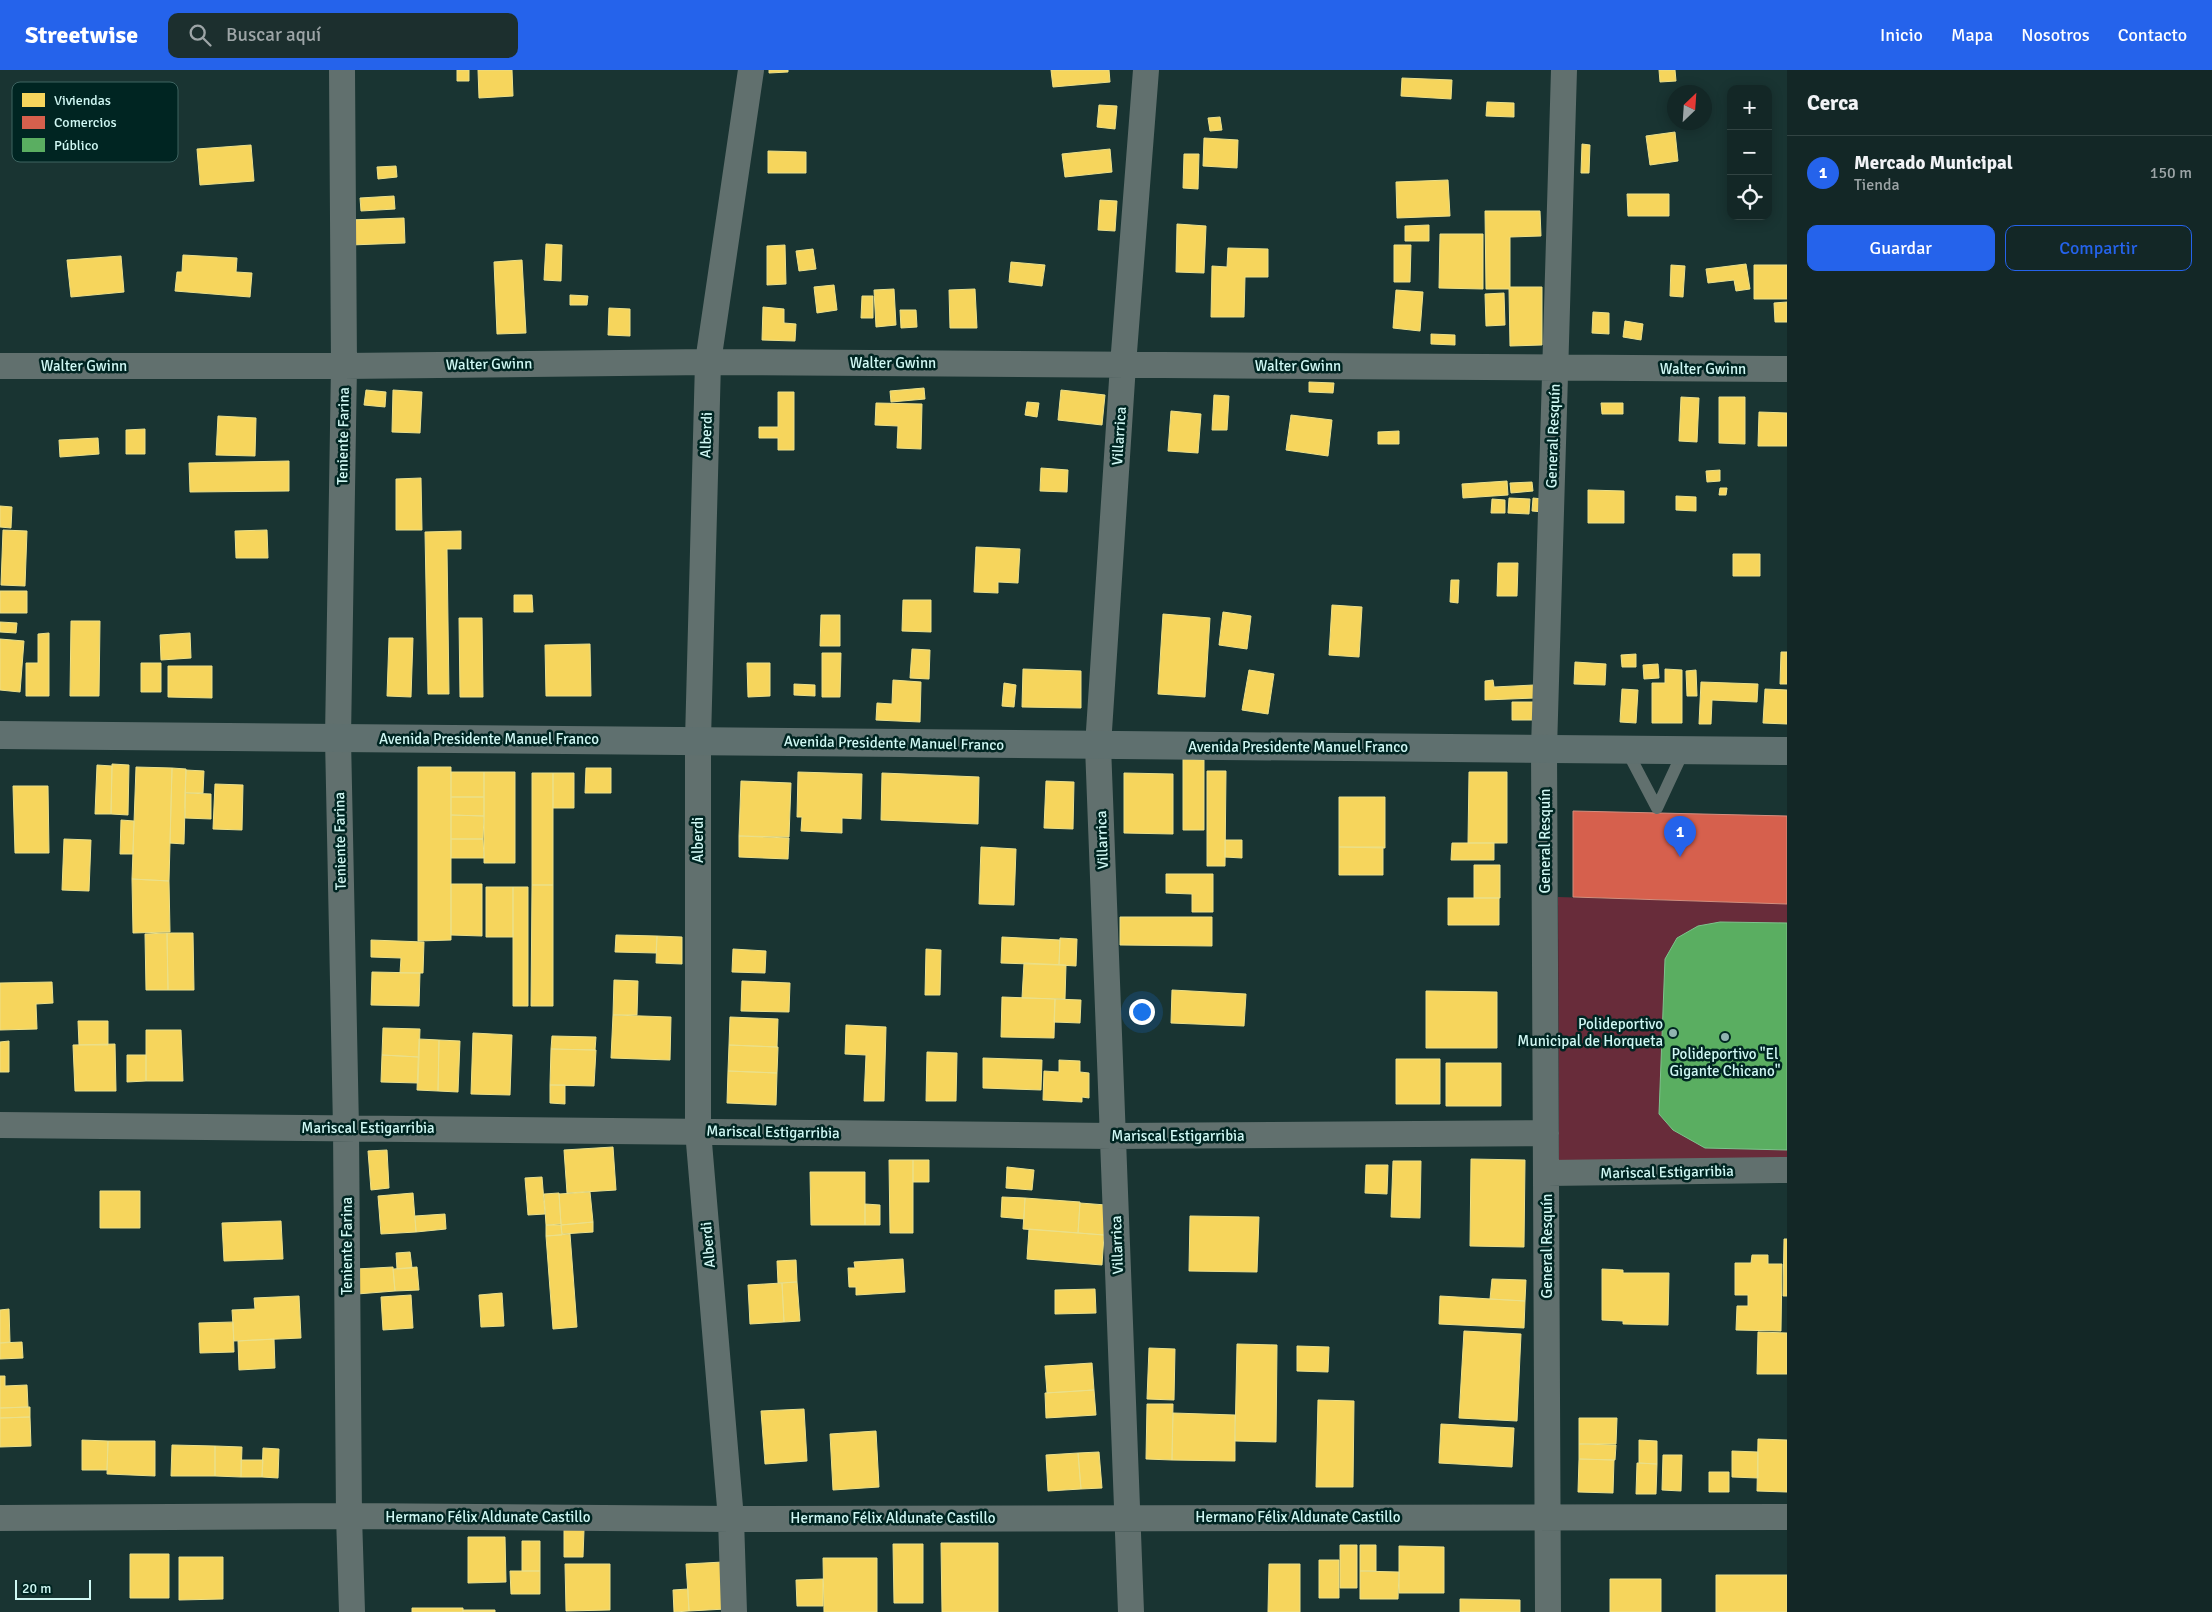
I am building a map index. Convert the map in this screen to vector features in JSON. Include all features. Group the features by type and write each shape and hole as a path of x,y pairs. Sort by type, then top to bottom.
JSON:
{"main road":[{"name":"Avenida Presidente Manuel Franco","path":"0,735 1787,751"}],"street":[{"name":"Teniente Farina","path":"342,70 344,366 338,738 346,1128 349,1516 352,1612"},
{"name":"Alberdi","path":"734,1612 731,1518 698,1131 698,740 708,362 751,70"},
{"name":"Villarrica","path":"1131,1612 1098,746 1123,365 1146,70"},
{"name":"General Resquín","path":"1548,1612 1546,1516 1547,1173 1544,749 1564,70"},
{"name":"Walter Gwinn","path":"0,366 344,366 708,362 1787,369"},
{"name":"Mariscal Estigarribia","path":"0,1125 1114,1136 1546,1133"},
{"name":"Mariscal Estigarribia","path":"1547,1173 1787,1170"},
{"name":"Hermano Félix Aldunate Castillo","path":"0,1518 349,1516 731,1518 1787,1517"}],"lane":[{"path":"1626,749 1656,808 1684,750"}],"shaded area":[{"name":"Polideportivo Municipal de Horqueta","path":"1558,897 1787,904 1787,1162 1559,1163"}],"building: Viviendas":[{"path":"457,70 469,70 469,81 457,81"},
{"path":"478,70 512,70 513,96 479,98"},
{"path":"769,70 788,70 788,72 769,73"},
{"path":"1051,70 1109,70 1110,82 1053,87"},
{"path":"1659,70 1675,70 1676,81 1660,82"},
{"path":"1402,78 1452,80 1451,99 1401,96"},
{"path":"1487,102 1514,103 1514,117 1486,116"},
{"path":"1099,105 1117,106 1115,129 1097,127"},
{"path":"1220,117 1222,130 1210,131 1208,118"},
{"path":"1675,132 1678,161 1650,165 1646,136"},
{"path":"1204,138 1238,140 1237,168 1203,166"},
{"path":"1582,144 1590,145 1589,173 1581,173"},
{"path":"251,145 254,181 200,185 197,149"},
{"path":"1110,149 1112,172 1065,177 1062,154"},
{"path":"768,151 806,152 806,173 768,173"},
{"path":"1184,154 1199,154 1198,189 1183,188"},
{"path":"396,166 397,177 378,179 377,167"},
{"path":"1448,180 1450,216 1397,218 1396,182"},
{"path":"1627,194 1669,194 1669,216 1628,216"},
{"path":"394,196 395,209 361,211 360,198"},
{"path":"1100,200 1117,201 1115,231 1098,230"},
{"path":"1485,211 1540,211 1541,236 1510,237 1510,287 1542,287 1542,345 1510,346 1509,289 1486,289"},
{"path":"404,218 405,243 350,245 349,220"},
{"path":"1177,224 1206,226 1204,273 1176,272"},
{"path":"1429,225 1429,241 1405,241 1405,226"},
{"path":"1440,234 1483,234 1483,289 1439,288"},
{"path":"546,244 562,245 561,281 544,280"},
{"path":"785,245 786,284 767,285 767,246"},
{"path":"1394,245 1411,245 1410,282 1394,282"},
{"path":"1228,248 1268,249 1268,277 1245,277 1244,317 1211,317 1212,266 1227,267"},
{"path":"813,249 816,269 799,271 796,251"},
{"path":"183,255 237,258 236,272 252,273 250,297 175,291 177,272 182,272"},
{"path":"121,256 124,292 71,297 67,260"},
{"path":"522,260 526,333 497,334 494,262"},
{"path":"1011,262 1045,265 1042,286 1009,282"},
{"path":"1746,264 1750,289 1736,291 1734,280 1708,283 1706,269"},
{"path":"1671,265 1685,266 1683,297 1670,296"},
{"path":"1754,265 1787,265 1787,299 1754,299"},
{"path":"834,285 837,310 817,313 814,287"},
{"path":"894,289 896,325 876,327 874,290"},
{"path":"975,289 977,328 950,328 949,290"},
{"path":"1396,290 1423,292 1420,331 1393,328"},
{"path":"1504,293 1505,325 1486,326 1485,294"},
{"path":"570,295 588,296 587,305 570,305"},
{"path":"862,296 873,296 873,318 861,318"},
{"path":"1787,302 1787,322 1775,322 1774,303"},
{"path":"763,307 784,309 784,323 796,324 795,341 762,340"},
{"path":"609,308 630,309 630,336 608,335"},
{"path":"900,310 916,310 917,327 901,328"},
{"path":"1593,312 1609,313 1609,334 1592,333"},
{"path":"1625,321 1643,324 1641,340 1623,337"},
{"path":"1431,334 1455,335 1455,345 1431,344"},
{"path":"1309,382 1334,383 1333,393 1309,392"},
{"path":"924,388 925,399 891,402 890,391"},
{"path":"366,390 386,392 385,407 364,405"},
{"path":"393,390 422,392 420,433 392,432"},
{"path":"1061,390 1105,395 1102,425 1058,420"},
{"path":"778,392 794,392 794,450 778,450 778,438 759,438 759,427 778,427"},
{"path":"1214,395 1229,396 1227,430 1212,430"},
{"path":"1681,397 1699,398 1697,442 1679,441"},
{"path":"1719,397 1745,397 1745,444 1719,443"},
{"path":"1027,402 1039,403 1037,417 1025,415"},
{"path":"876,403 922,404 921,449 897,448 898,426 875,425"},
{"path":"1601,403 1623,403 1623,414 1602,414"},
{"path":"1171,411 1201,414 1198,453 1168,451"},
{"path":"1759,412 1787,413 1787,446 1758,446"},
{"path":"1291,415 1332,420 1328,456 1286,450"},
{"path":"218,416 256,418 255,456 216,455"},
{"path":"145,429 145,454 126,454 126,430"},
{"path":"1399,431 1399,444 1378,444 1378,432"},
{"path":"98,438 99,454 60,457 59,440"},
{"path":"289,461 289,491 190,492 189,463"},
{"path":"1041,468 1068,470 1067,492 1040,491"},
{"path":"1720,470 1720,481 1707,482 1706,471"},
{"path":"421,478 422,530 396,530 396,479"},
{"path":"1507,481 1508,495 1463,498 1462,484"},
{"path":"1532,482 1533,491 1511,493 1510,483"},
{"path":"1720,488 1727,488 1726,495 1719,495"},
{"path":"1588,490 1624,491 1624,523 1588,523"},
{"path":"1676,496 1696,497 1696,511 1676,510"},
{"path":"1509,498 1530,499 1529,514 1508,513"},
{"path":"1533,498 1543,499 1543,512 1532,511"},
{"path":"1492,499 1505,500 1505,513 1491,513"},
{"path":"0,506 12,507 11,528 0,527"},
{"path":"3,530 27,531 25,586 1,585"},
{"path":"267,530 268,558 236,558 235,531"},
{"path":"461,531 461,549 447,549 449,694 428,694 425,532"},
{"path":"976,547 1020,549 1018,583 998,582 998,593 974,592"},
{"path":"1733,554 1760,554 1760,576 1733,576"},
{"path":"1498,563 1518,563 1517,596 1497,596"},
{"path":"1451,580 1459,580 1458,603 1450,602"},
{"path":"0,591 27,591 27,613 0,613"},
{"path":"514,595 532,595 533,612 514,612"},
{"path":"903,600 931,600 931,632 902,631"},
{"path":"1332,605 1362,607 1359,657 1329,655"},
{"path":"1223,612 1251,616 1247,649 1219,645"},
{"path":"1163,614 1210,618 1205,697 1158,694"},
{"path":"821,615 840,615 840,646 820,646"},
{"path":"459,618 482,618 483,697 460,697"},
{"path":"71,621 100,621 99,696 70,696"},
{"path":"0,622 17,623 16,633 0,632"},
{"path":"49,633 49,696 26,696 26,663 38,663 38,634"},
{"path":"190,633 191,658 161,660 160,635"},
{"path":"389,638 413,638 411,697 387,696"},
{"path":"0,639 24,641 20,692 0,690"},
{"path":"590,644 591,696 546,696 545,645"},
{"path":"912,649 930,650 929,679 910,678"},
{"path":"1781,652 1787,652 1787,684 1780,684"},
{"path":"822,653 841,653 840,697 822,697"},
{"path":"1636,654 1636,667 1622,667 1621,655"},
{"path":"1575,662 1606,664 1605,685 1574,684"},
{"path":"141,663 161,663 161,692 141,692"},
{"path":"747,663 770,663 770,696 748,697"},
{"path":"1658,664 1659,678 1644,679 1643,665"},
{"path":"168,666 212,666 212,698 168,697"},
{"path":"1023,669 1081,671 1081,708 1022,707"},
{"path":"1665,669 1682,670 1682,723 1652,723 1652,683 1665,683"},
{"path":"1249,670 1274,674 1268,714 1242,710"},
{"path":"1696,670 1697,696 1687,696 1686,671"},
{"path":"893,680 921,682 920,722 876,720 877,703 892,704"},
{"path":"1493,680 1494,687 1534,685 1535,698 1485,700 1485,681"},
{"path":"1701,682 1758,684 1757,702 1712,700 1711,724 1699,724"},
{"path":"1004,683 1016,685 1014,707 1002,706"},
{"path":"794,684 815,685 815,696 794,695"},
{"path":"1622,689 1638,690 1636,723 1620,722"},
{"path":"1765,689 1787,690 1787,724 1763,723"},
{"path":"1512,702 1534,702 1534,720 1512,720"},
{"path":"1183,759 1204,760 1204,830 1183,830"},
{"path":"112,764 129,765 128,815 111,814"},
{"path":"97,765 112,766 111,814 95,814"},
{"path":"136,767 172,768 169,881 132,879"},
{"path":"418,767 451,767 451,940 418,941"},
{"path":"172,768 186,769 184,844 170,843"},
{"path":"586,768 611,768 611,793 585,793"},
{"path":"186,770 204,771 203,793 185,793"},
{"path":"1207,771 1226,771 1225,866 1207,866"},
{"path":"451,772 484,772 484,797 451,797"},
{"path":"484,772 515,772 515,863 484,863"},
{"path":"798,772 862,774 861,819 842,818 842,833 801,831 802,817 797,817"},
{"path":"1469,772 1507,772 1507,843 1468,843"},
{"path":"532,773 553,773 553,885 532,885"},
{"path":"553,773 574,773 574,808 553,808"},
{"path":"882,773 979,777 978,824 881,820"},
{"path":"1124,773 1173,774 1173,834 1124,833"},
{"path":"741,781 791,783 789,837 739,836"},
{"path":"1046,781 1074,782 1073,829 1044,828"},
{"path":"215,784 243,785 242,830 213,829"},
{"path":"13,786 48,786 49,853 15,853"},
{"path":"185,793 211,794 211,819 185,818"},
{"path":"451,797 484,797 484,816 451,815"},
{"path":"1339,797 1385,797 1385,848 1339,847"},
{"path":"451,815 484,816 483,839 451,839"},
{"path":"121,820 134,821 133,854 120,854"},
{"path":"739,836 789,838 788,859 739,857"},
{"path":"64,839 91,840 89,891 62,890"},
{"path":"451,839 483,839 484,858 451,858"},
{"path":"1225,840 1242,840 1242,858 1225,857"},
{"path":"1452,843 1494,843 1494,860 1451,860"},
{"path":"981,847 1016,849 1014,905 979,904"},
{"path":"1339,847 1383,847 1383,875 1339,875"},
{"path":"1474,865 1500,865 1500,898 1474,898"},
{"path":"1166,874 1213,874 1213,912 1192,912 1192,894 1166,893"},
{"path":"132,879 169,881 170,932 133,933"},
{"path":"451,884 482,884 482,936 451,935"},
{"path":"532,885 553,885 553,1006 531,1006"},
{"path":"486,887 513,887 513,937 486,937"},
{"path":"513,887 528,887 528,1006 513,1006"},
{"path":"1448,898 1499,898 1499,925 1448,925"},
{"path":"1120,917 1212,917 1212,946 1120,945"},
{"path":"167,933 193,933 194,990 168,990"},
{"path":"167,933 168,990 146,990 145,934"},
{"path":"616,935 657,936 656,953 615,952"},
{"path":"657,936 682,937 682,964 656,963"},
{"path":"1002,937 1060,940 1059,965 1001,963"},
{"path":"1060,938 1077,939 1076,966 1059,965"},
{"path":"371,940 424,942 423,973 400,973 401,958 371,957"},
{"path":"733,949 766,951 765,973 732,972"},
{"path":"926,949 941,950 940,995 925,995"},
{"path":"1024,963 1066,965 1065,999 1022,998"},
{"path":"372,972 420,973 419,1006 371,1005"},
{"path":"614,980 638,981 637,1015 613,1015"},
{"path":"742,981 790,983 789,1012 741,1011"},
{"path":"52,982 53,1003 36,1004 37,1029 0,1030 0,983"},
{"path":"1172,990 1246,994 1244,1026 1171,1023"},
{"path":"1426,991 1497,992 1497,1048 1426,1048"},
{"path":"1002,997 1055,999 1054,1038 1001,1037"},
{"path":"1055,999 1081,1000 1080,1023 1054,1022"},
{"path":"613,1015 671,1017 670,1060 611,1058"},
{"path":"730,1017 778,1019 777,1047 729,1045"},
{"path":"78,1021 108,1021 108,1045 79,1045"},
{"path":"846,1025 886,1027 884,1101 864,1101 866,1055 845,1054"},
{"path":"383,1028 420,1029 419,1057 382,1055"},
{"path":"146,1030 181,1030 183,1081 146,1081"},
{"path":"473,1033 512,1035 510,1095 471,1094"},
{"path":"552,1036 596,1037 595,1050 551,1049"},
{"path":"419,1039 439,1040 438,1091 417,1090"},
{"path":"439,1040 460,1041 458,1092 438,1091"},
{"path":"9,1041 9,1072 0,1072 0,1042"},
{"path":"115,1044 116,1091 75,1091 73,1045"},
{"path":"729,1045 778,1047 777,1073 728,1071"},
{"path":"551,1049 596,1050 594,1086 550,1085"},
{"path":"927,1052 957,1053 956,1101 926,1101"},
{"path":"127,1055 146,1055 146,1081 127,1082"},
{"path":"382,1055 419,1057 418,1083 381,1082"},
{"path":"983,1058 1042,1060 1041,1090 983,1088"},
{"path":"1396,1059 1440,1059 1440,1104 1396,1104"},
{"path":"1059,1060 1080,1061 1080,1072 1089,1073 1089,1098 1082,1097 1082,1102 1043,1100 1044,1071 1059,1072"},
{"path":"1446,1063 1501,1063 1501,1106 1446,1106"},
{"path":"728,1071 777,1073 776,1105 727,1103"},
{"path":"550,1085 565,1085 565,1104 550,1103"},
{"path":"613,1147 616,1190 567,1193 564,1150"},
{"path":"387,1150 389,1188 371,1190 368,1151"},
{"path":"1471,1159 1525,1160 1524,1247 1470,1246"},
{"path":"889,1160 913,1160 913,1233 890,1233"},
{"path":"913,1160 929,1160 929,1182 913,1182"},
{"path":"1393,1161 1421,1161 1420,1218 1391,1217"},
{"path":"1366,1165 1388,1165 1387,1194 1365,1193"},
{"path":"1007,1167 1034,1170 1032,1190 1006,1188"},
{"path":"810,1172 865,1172 865,1225 811,1225"},
{"path":"542,1177 545,1214 528,1215 525,1178"},
{"path":"100,1191 140,1191 140,1228 100,1228"},
{"path":"590,1192 593,1222 561,1225 559,1194"},
{"path":"413,1193 416,1232 381,1234 378,1196"},
{"path":"559,1193 561,1224 546,1225 544,1194"},
{"path":"1002,1197 1025,1198 1024,1219 1001,1217"},
{"path":"1025,1198 1080,1202 1078,1233 1023,1229"},
{"path":"1080,1203 1106,1205 1104,1235 1078,1233"},
{"path":"865,1204 880,1205 880,1225 865,1225"},
{"path":"445,1214 446,1229 416,1232 415,1216"},
{"path":"1190,1216 1259,1217 1257,1272 1189,1271"},
{"path":"281,1221 283,1259 224,1261 222,1223"},
{"path":"593,1222 593,1232 562,1234 561,1225"},
{"path":"546,1225 561,1225 562,1235 546,1236"},
{"path":"1029,1229 1104,1235 1102,1265 1027,1259"},
{"path":"570,1234 577,1327 553,1329 546,1236"},
{"path":"1784,1239 1787,1239 1787,1296 1783,1296"},
{"path":"410,1252 412,1268 397,1269 396,1253"},
{"path":"1752,1255 1768,1255 1768,1264 1782,1264 1781,1331 1736,1330 1737,1306 1748,1306 1748,1295 1735,1295 1735,1263 1751,1263"},
{"path":"903,1259 905,1292 856,1295 856,1287 849,1287 848,1268 855,1268 854,1262"},
{"path":"796,1260 797,1282 778,1283 777,1261"},
{"path":"393,1267 395,1291 357,1294 356,1269"},
{"path":"417,1267 419,1290 395,1291 393,1269"},
{"path":"1602,1269 1623,1270 1623,1273 1669,1273 1668,1325 1623,1324 1623,1321 1602,1320"},
{"path":"1492,1279 1526,1280 1525,1301 1490,1299"},
{"path":"797,1282 800,1321 784,1322 782,1283"},
{"path":"782,1283 784,1322 750,1324 748,1285"},
{"path":"1095,1289 1096,1313 1055,1314 1055,1290"},
{"path":"502,1293 504,1326 481,1327 479,1295"},
{"path":"411,1295 413,1328 383,1330 381,1297"},
{"path":"299,1296 301,1338 234,1341 232,1310 255,1309 254,1298"},
{"path":"1440,1296 1525,1301 1524,1328 1439,1324"},
{"path":"9,1309 10,1342 0,1343 0,1310"},
{"path":"233,1322 234,1352 200,1353 199,1323"},
{"path":"1464,1331 1521,1334 1517,1421 1459,1418"},
{"path":"1758,1332 1787,1333 1787,1374 1757,1374"},
{"path":"274,1339 275,1368 239,1370 238,1341"},
{"path":"22,1342 23,1358 0,1359 0,1343"},
{"path":"1237,1344 1277,1345 1276,1442 1235,1441"},
{"path":"1297,1346 1329,1347 1328,1372 1297,1371"},
{"path":"1149,1348 1175,1349 1174,1400 1147,1399"},
{"path":"1092,1363 1094,1390 1047,1393 1045,1366"},
{"path":"0,1376 5,1376 5,1386 27,1385 28,1407 0,1408"},
{"path":"1094,1390 1096,1415 1046,1418 1045,1393"},
{"path":"1318,1400 1354,1401 1353,1487 1316,1487"},
{"path":"1147,1404 1173,1404 1172,1460 1146,1459"},
{"path":"30,1407 30,1417 0,1418 0,1408"},
{"path":"804,1409 807,1461 765,1464 761,1411"},
{"path":"1173,1413 1235,1415 1235,1461 1172,1460"},
{"path":"30,1417 31,1446 0,1447 0,1418"},
{"path":"1579,1418 1617,1418 1616,1444 1579,1444"},
{"path":"1441,1424 1514,1428 1512,1467 1439,1463"},
{"path":"876,1431 879,1487 833,1490 830,1434"},
{"path":"1758,1439 1787,1440 1787,1492 1757,1491"},
{"path":"82,1440 108,1441 107,1470 82,1470"},
{"path":"1639,1440 1657,1441 1657,1464 1639,1463"},
{"path":"108,1441 155,1441 155,1476 107,1474"},
{"path":"1579,1444 1616,1445 1615,1460 1579,1459"},
{"path":"172,1445 215,1446 215,1476 171,1476"},
{"path":"215,1446 242,1447 241,1477 215,1476"},
{"path":"263,1448 279,1449 278,1478 262,1477"},
{"path":"1732,1451 1758,1452 1758,1478 1732,1477"},
{"path":"1099,1452 1102,1488 1081,1489 1078,1453"},
{"path":"1078,1453 1081,1489 1048,1491 1046,1455"},
{"path":"1663,1455 1682,1455 1681,1491 1662,1490"},
{"path":"1579,1459 1614,1460 1613,1493 1578,1492"},
{"path":"241,1460 263,1460 262,1477 241,1477"},
{"path":"1637,1463 1657,1464 1656,1494 1636,1494"},
{"path":"1709,1472 1729,1472 1729,1492 1709,1492"},
{"path":"564,1529 584,1530 583,1557 564,1557"},
{"path":"468,1537 505,1537 506,1582 468,1583"},
{"path":"522,1541 540,1541 540,1571 522,1571"},
{"path":"941,1543 998,1543 998,1612 942,1612"},
{"path":"893,1544 923,1544 923,1603 894,1603"},
{"path":"1340,1545 1357,1545 1357,1588 1340,1588"},
{"path":"1360,1545 1376,1545 1376,1571 1360,1571"},
{"path":"1399,1546 1444,1547 1444,1593 1399,1593"},
{"path":"130,1554 169,1554 169,1598 130,1598"},
{"path":"179,1557 223,1557 223,1599 179,1600"},
{"path":"823,1558 877,1558 877,1612 824,1612"},
{"path":"1319,1560 1339,1560 1339,1598 1319,1598"},
{"path":"723,1562 726,1609 689,1611 686,1564"},
{"path":"565,1564 610,1564 610,1610 566,1611"},
{"path":"1269,1564 1300,1564 1300,1612 1268,1612"},
{"path":"510,1571 540,1571 540,1594 511,1594"},
{"path":"1360,1571 1399,1572 1398,1599 1360,1599"},
{"path":"1716,1575 1787,1575 1787,1612 1716,1612"},
{"path":"823,1579 823,1606 797,1606 796,1580"},
{"path":"1610,1579 1661,1579 1661,1612 1610,1612"},
{"path":"688,1589 689,1611 674,1612 673,1590"},
{"path":"1460,1599 1520,1600 1520,1612 1460,1612"},
{"path":"412,1608 463,1608 463,1612 412,1612"},
{"path":"463,1610 495,1610 495,1612 463,1612"}],"building: Comercios":[{"path":"1573,811 1787,816 1787,904 1573,897"}],"building: Público":[{"name":"Polideportivo \"El Gigante Chicano\"","path":"1720,922 1787,923 1787,1150 1705,1148 1673,1130 1659,1114 1665,959 1677,938 1698,926"}],"place":[{"name":"Mercado Municipal","path":"1680,857"},
{"name":"Polideportivo Municipal de Horqueta","path":"1673,1033"},
{"name":"Polideportivo \"El Gigante Chicano\"","path":"1725,1037"}]}
